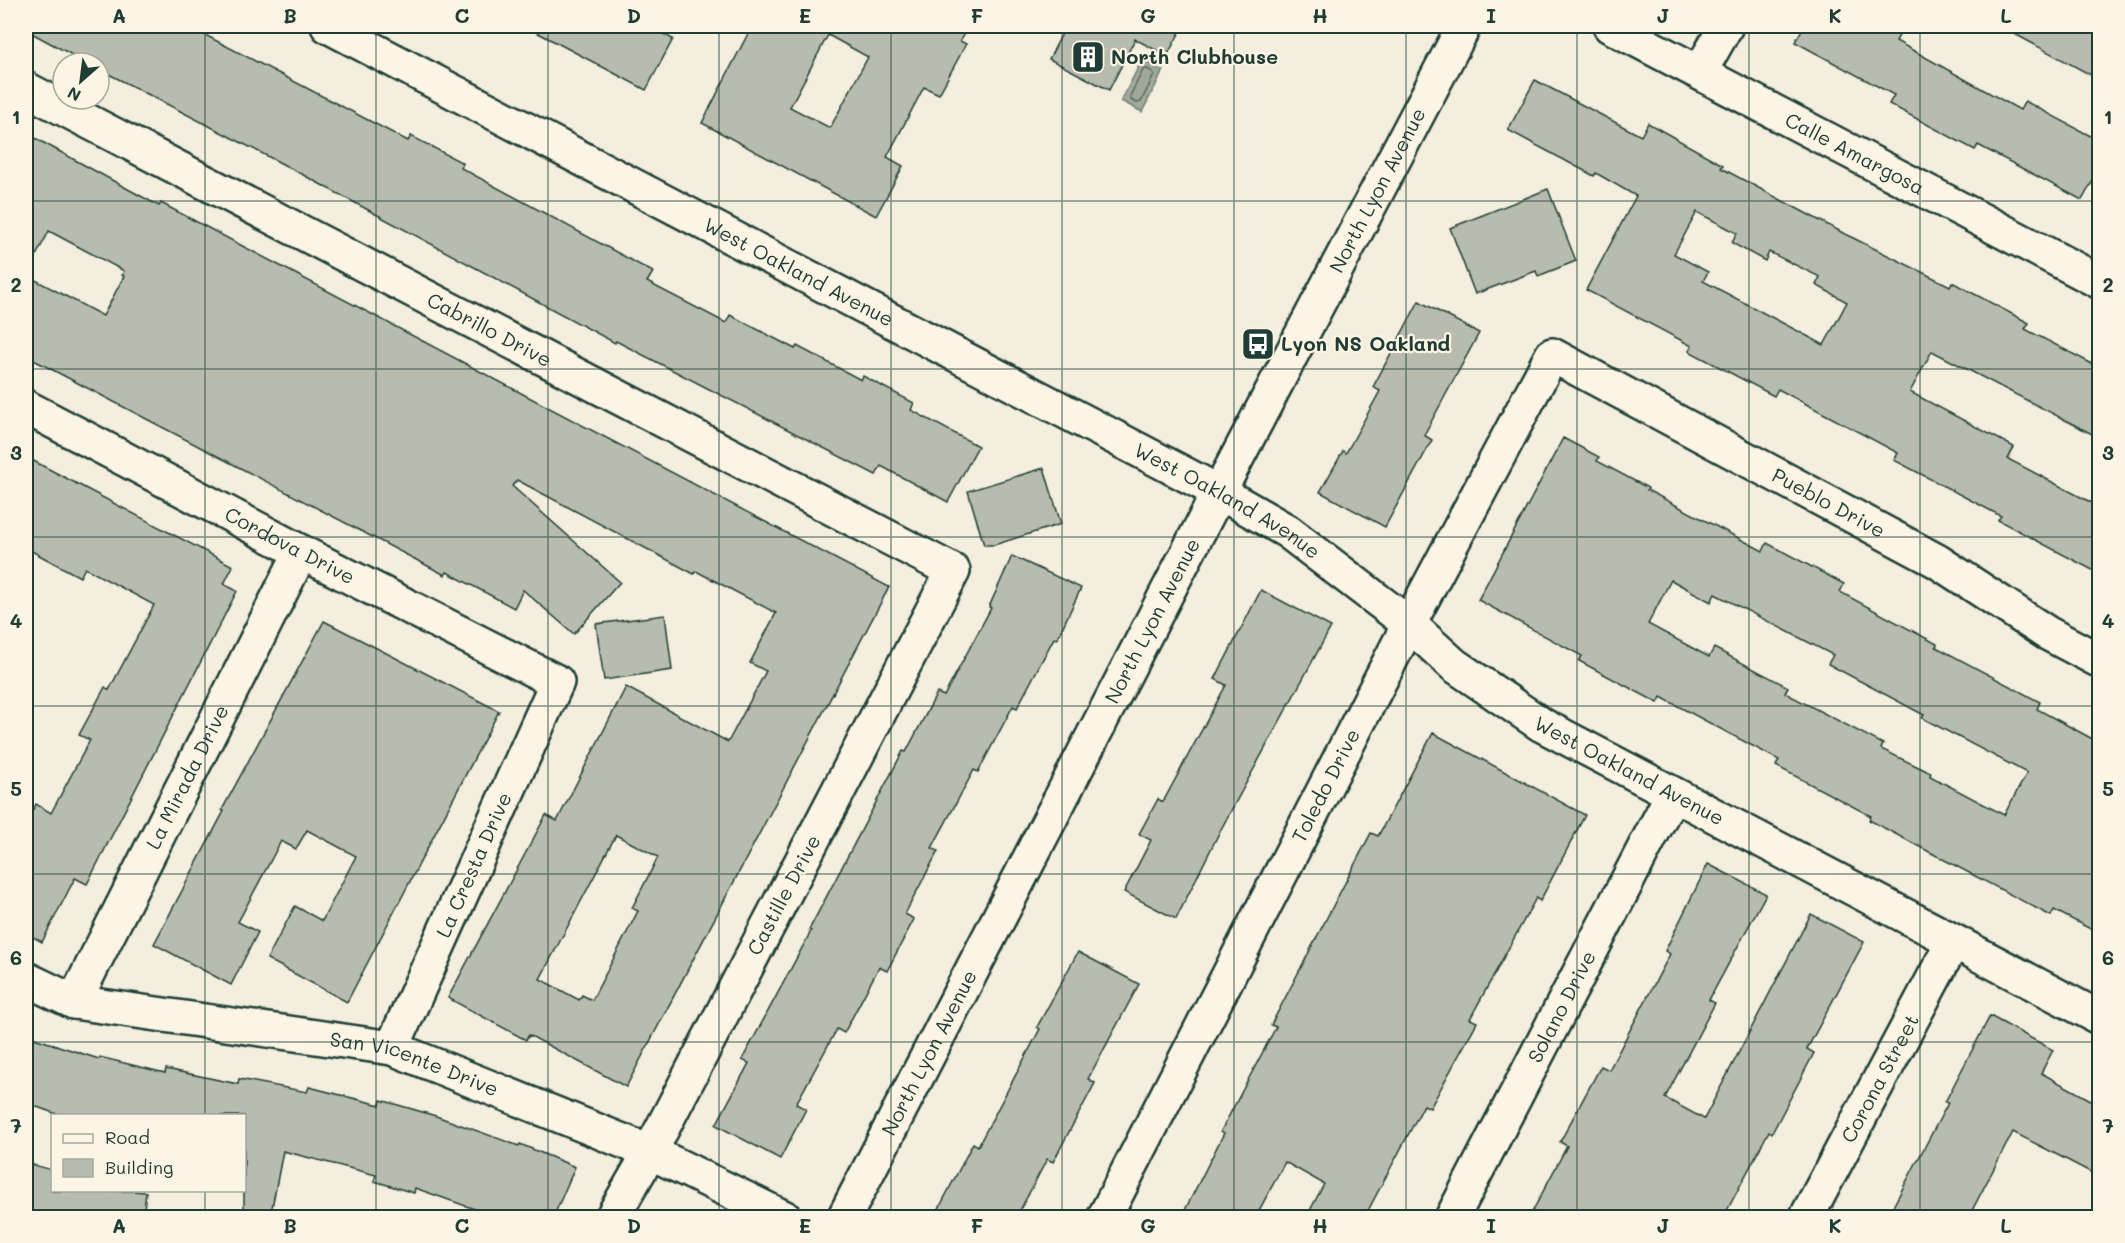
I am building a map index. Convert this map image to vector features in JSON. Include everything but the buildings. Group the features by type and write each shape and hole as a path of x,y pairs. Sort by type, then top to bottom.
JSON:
{"street":[{"name":"West Oakland Avenue","path":"328,26 1219,492 1287,531 1409,624 1454,665 1542,725 2100,1018"},
{"name":"North Lyon Avenue","path":"844,1218 1219,492 1464,26"},
{"name":"Calle Amargosa","path":"1610,26 2100,282"},
{"path":"1700,72 1726,26"},
{"name":"Cabrillo Drive","path":"26,88 953,571"},
{"name":"Toledo Drive","path":"1104,1218 1409,624 1552,355"},
{"name":"Pueblo Drive","path":"1552,355 1936,561 2047,633 2100,661"},
{"name":"Cordova Drive","path":"26,407 301,552 557,682"},
{"name":"La Mirada Drive","path":"74,1002 301,552"},
{"name":"Castille Drive","path":"612,1218 650,1152 953,571"},
{"name":"La Cresta Drive","path":"392,1048 557,682"},
{"name":"Solano Drive","path":"1452,1218 1672,795"},
{"name":"Corona Street","path":"1806,1218 1953,942"},
{"name":"San Vicente Drive","path":"26,979 74,1002 392,1048 650,1152 785,1218"}],"water":[{"path":"1142,60 1163,71 1142,112 1121,101"}],"place":[{"name":"North Clubhouse","path":"1088,57"},
{"name":"Lyon NS Oakland","path":"1258,344"}]}
